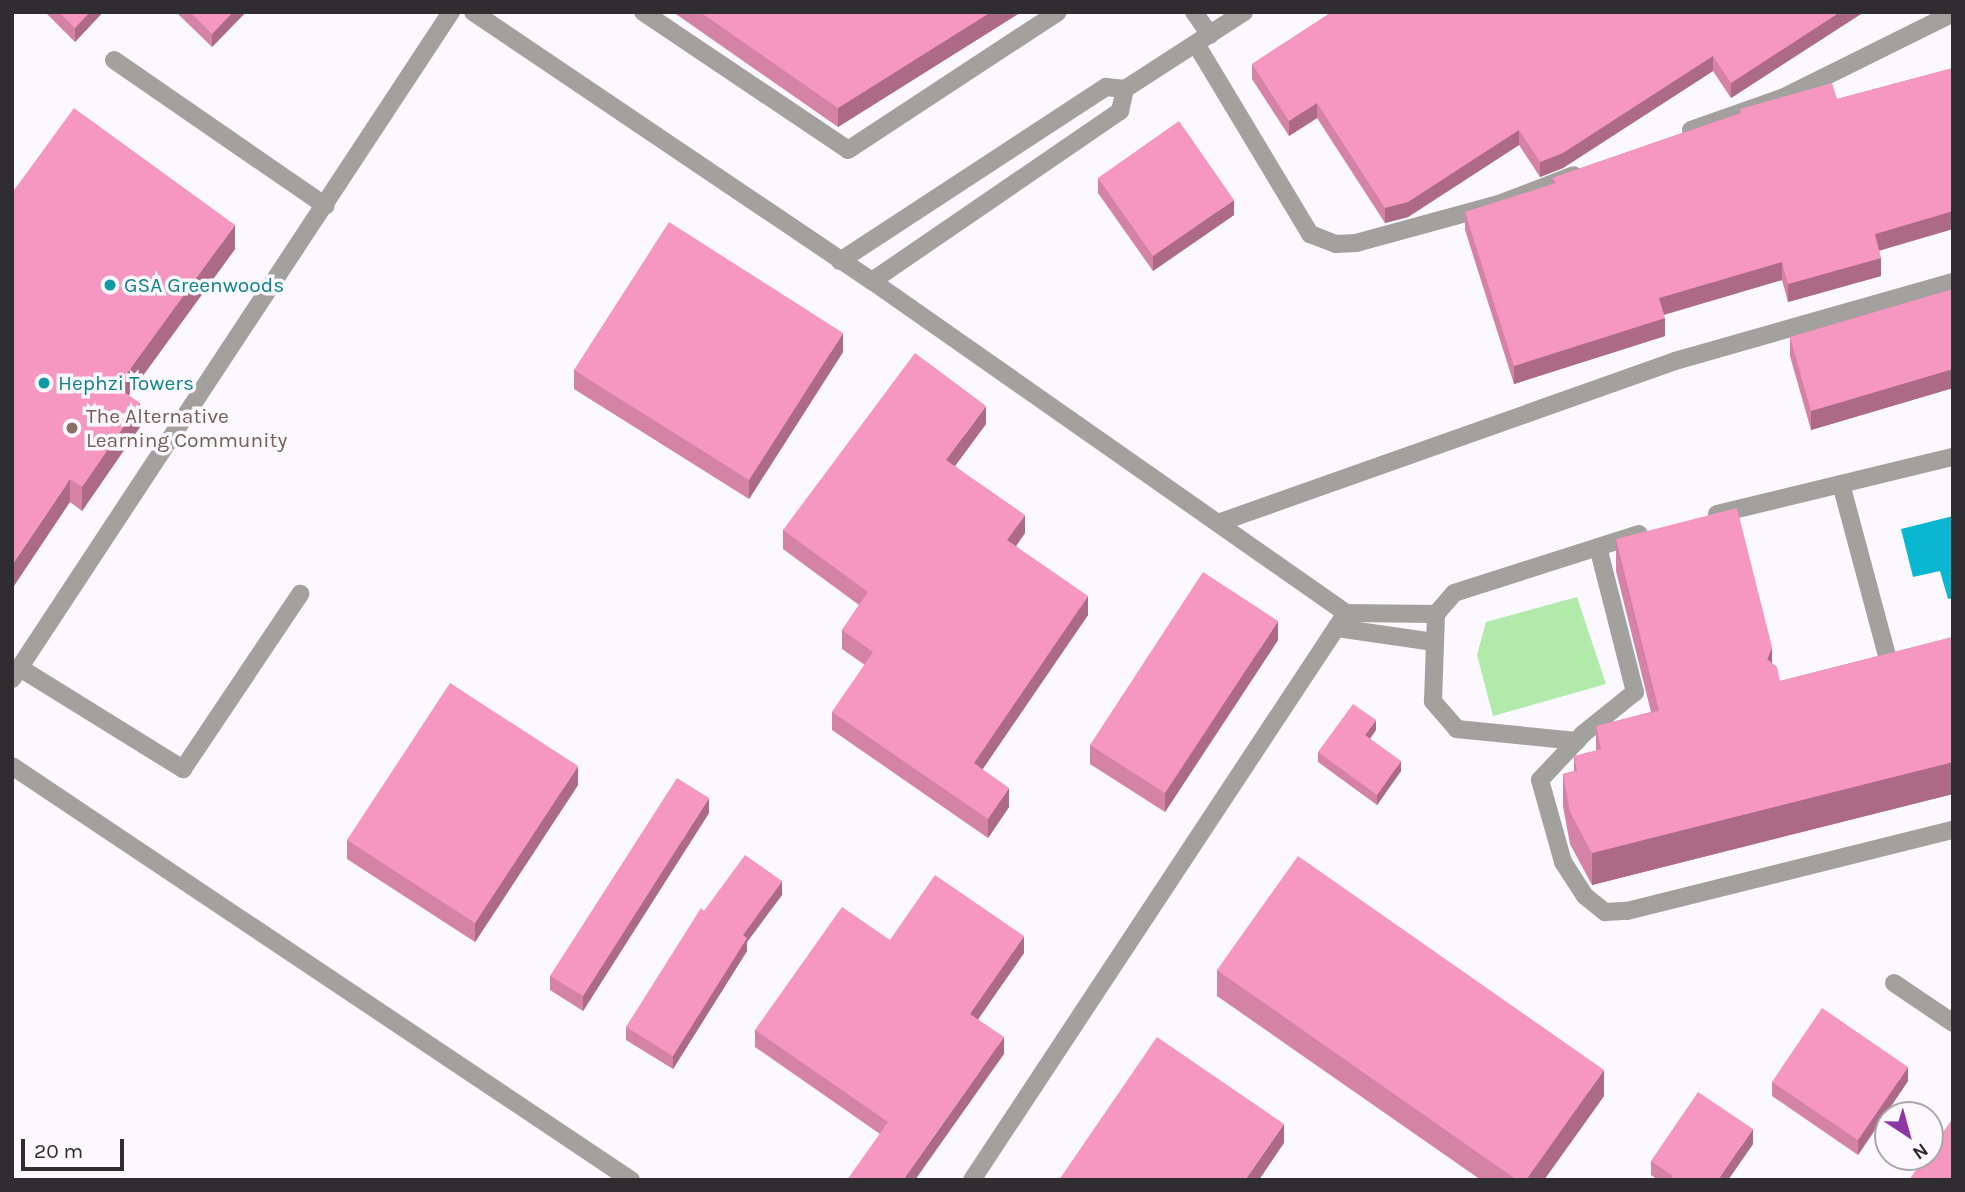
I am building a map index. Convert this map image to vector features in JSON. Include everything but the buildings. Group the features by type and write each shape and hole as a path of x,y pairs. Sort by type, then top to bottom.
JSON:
{"street":[{"path":"299,594 183,769 16,673 326,206 451,12"},
{"path":"473,12 872,281 1218,523 1341,620 1434,642"},
{"path":"643,12 848,150 1058,12"},
{"path":"1195,12 1203,39 1310,234 1336,244 1356,243 1499,204 1589,169"},
{"path":"840,261 1106,87 1125,89 1244,12"},
{"path":"1667,140 1782,98 1953,13"},
{"path":"114,60 326,206"},
{"path":"872,281 1120,111 1125,89"},
{"path":"1218,523 1675,361 1953,282"},
{"path":"1696,520 1953,457"},
{"path":"1842,484 1889,663"},
{"path":"1577,741 1457,729 1433,701 1436,614 1454,593 1656,529"},
{"path":"1598,547 1634,692 1577,741 1540,780 1563,862 1585,896 1605,912 1626,911 1953,830"},
{"path":"1341,620 1436,614"},
{"path":"972,1180 1341,620"},
{"path":"1864,669 1914,657"},
{"path":"12,766 631,1180"},
{"path":"1894,984 1953,1023"}],"green space":[{"path":"1577,597 1606,684 1493,716 1477,655 1486,622"}],"water":[{"path":"1953,516 1953,598 1948,599 1940,571 1913,577 1901,529"}],"place":[{"name":"GSA Greenwoods","path":"110,285"},
{"name":"Hephzi Towers","path":"44,383"},
{"name":"The Alternative Learning Community","path":"72,428"}]}
